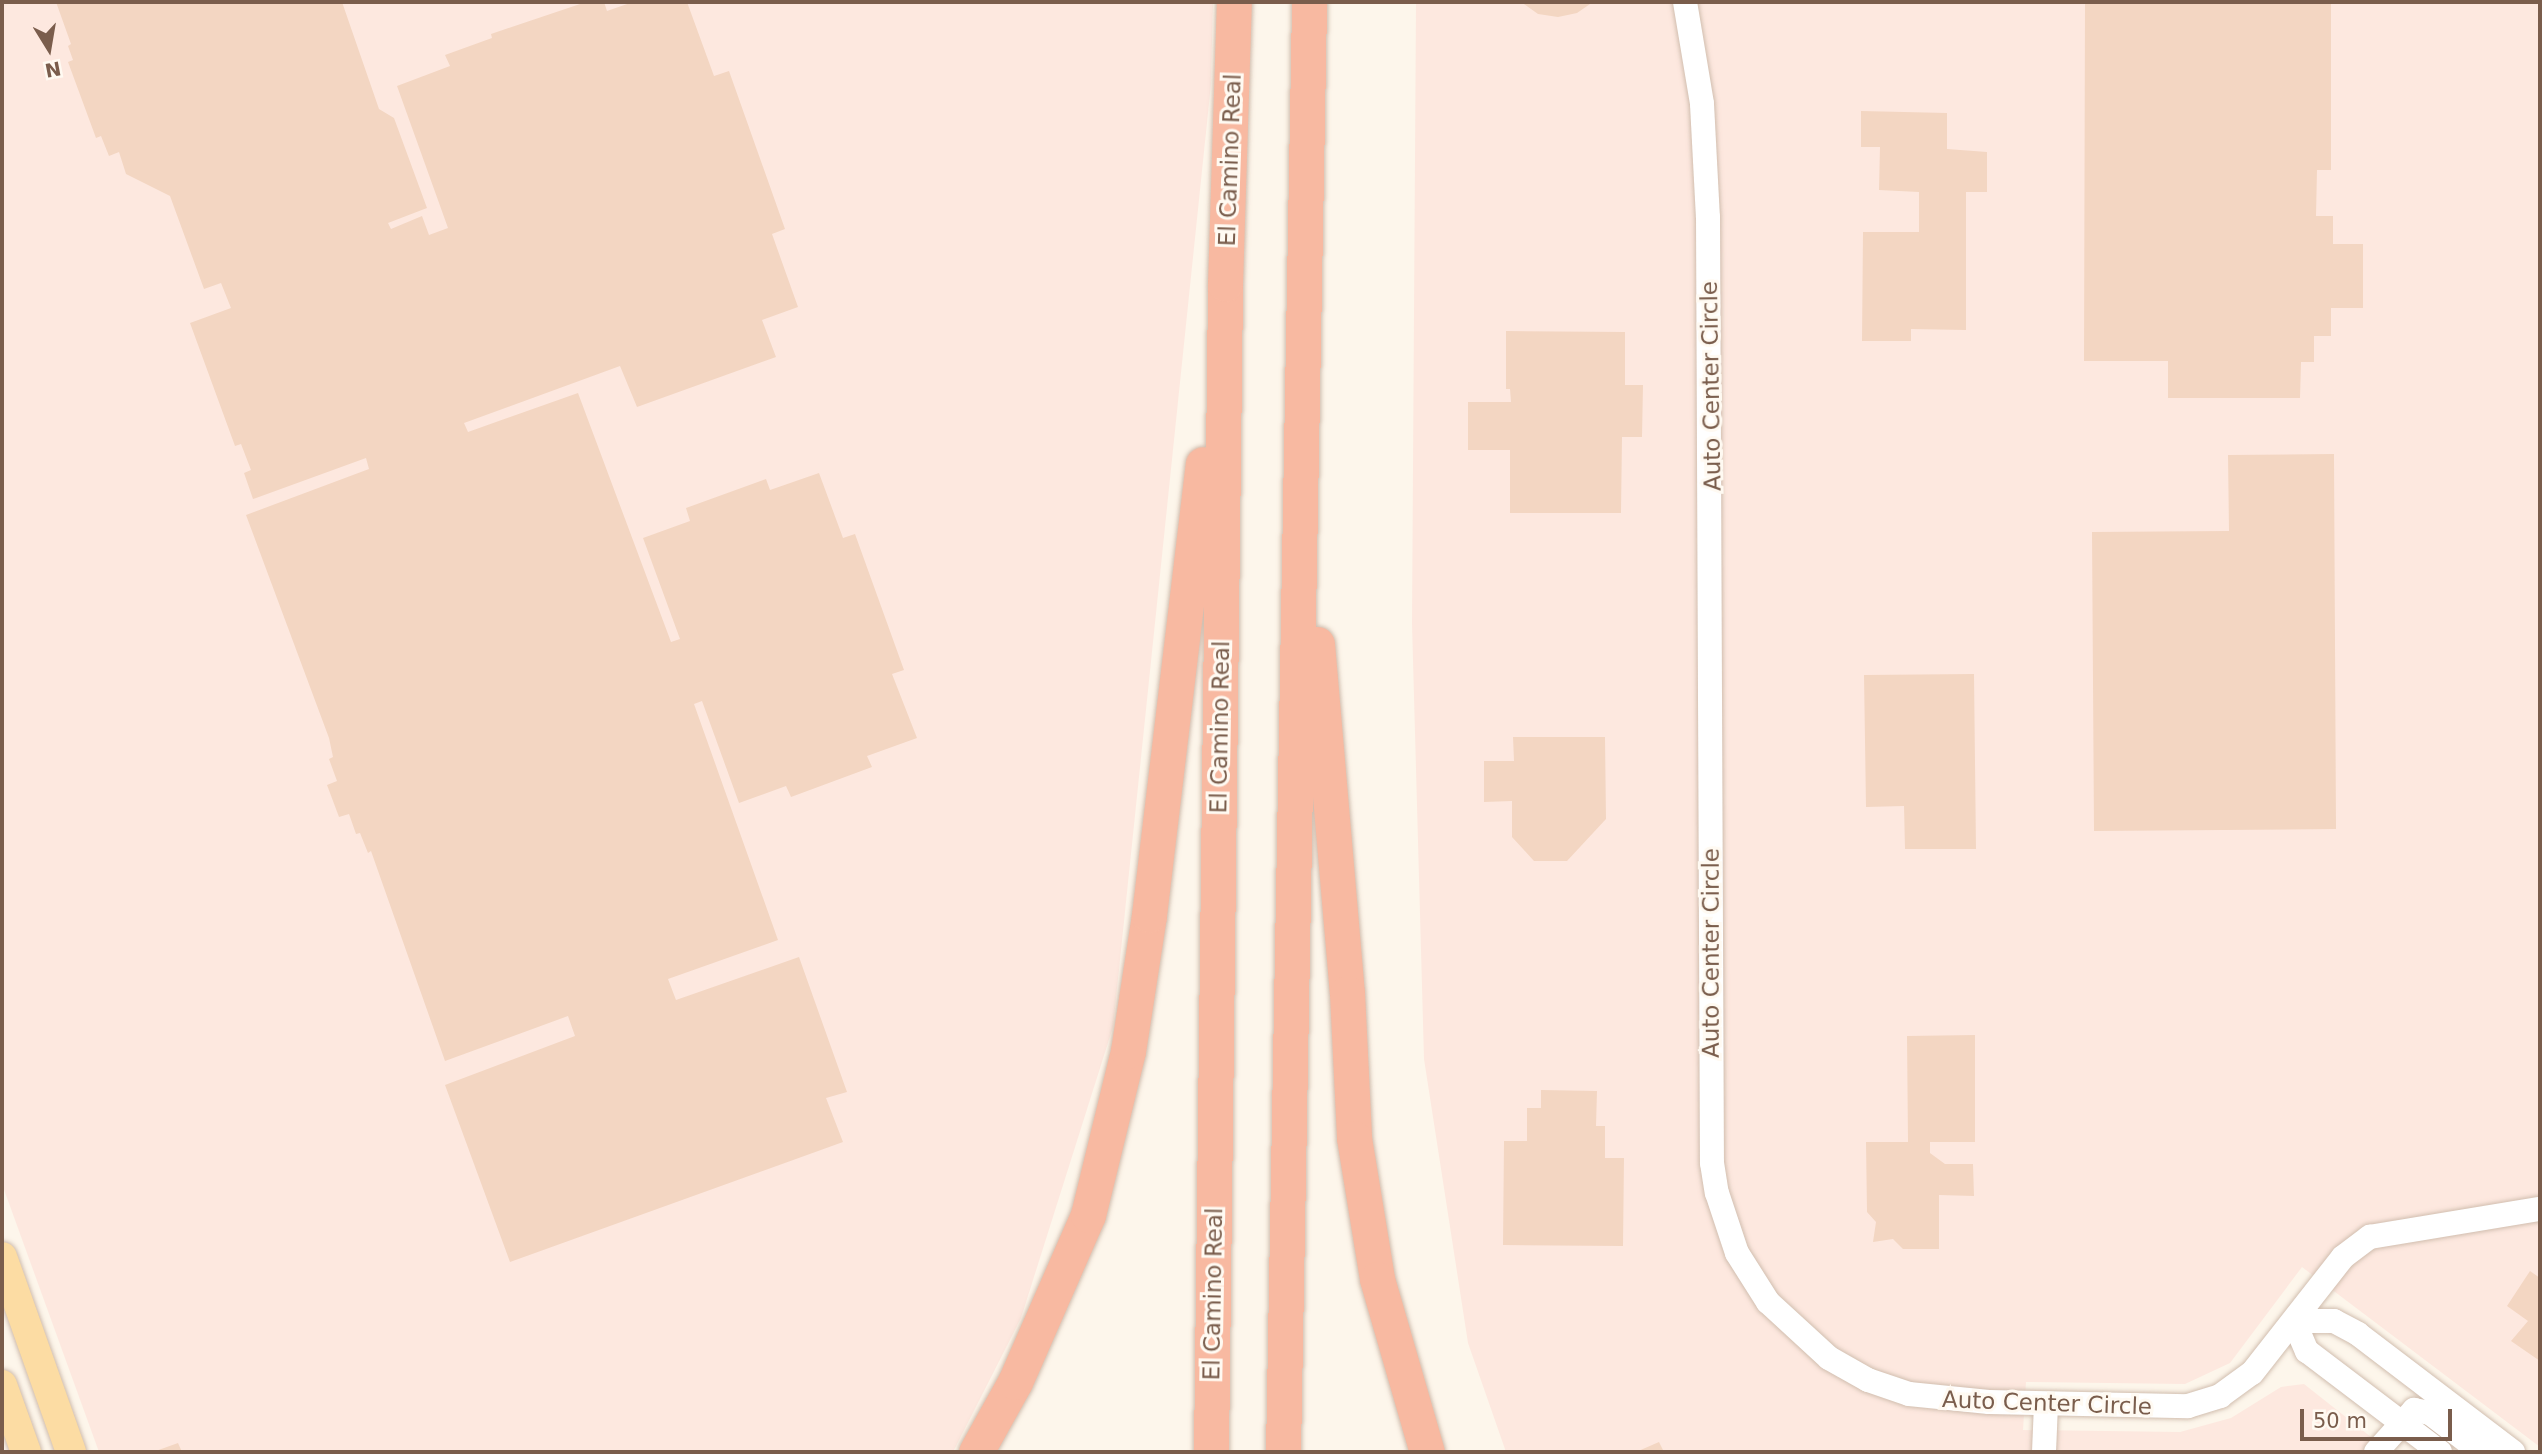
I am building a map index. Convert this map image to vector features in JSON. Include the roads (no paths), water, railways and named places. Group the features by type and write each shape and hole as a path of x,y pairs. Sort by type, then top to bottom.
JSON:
{"highway":[{"name":"El Camino Real","path":"1211,1452 1225,284 1234,2"},
{"path":"1283,1452 1309,2"},
{"path":"976,1452 1015,1381 1088,1215 1128,1051 1151,901 1225,284"},
{"path":"1301,456 1347,993 1354,1138 1377,1279 1427,1452"}],"main road":[{"path":"2,1257 71,1452"},
{"path":"2,1385 26,1452"}],"street":[{"name":"Auto Center Circle","path":"1685,2 1702,104 1708,217 1711,1129 1717,1193 1737,1253 1752,1279 1782,1317 1829,1358 1868,1380 1909,1394 2046,1404 2172,1408 2205,1403 2235,1388 2252,1373 2343,1257 2370,1237 2540,1209"},
{"path":"2440,1452 2307,1351 2294,1321 2334,1321 2358,1334 2513,1452"},
{"path":"2044,1452 2046,1404"},
{"path":"2376,1452 2400,1422 2414,1410 2430,1413 2481,1452"}]}
